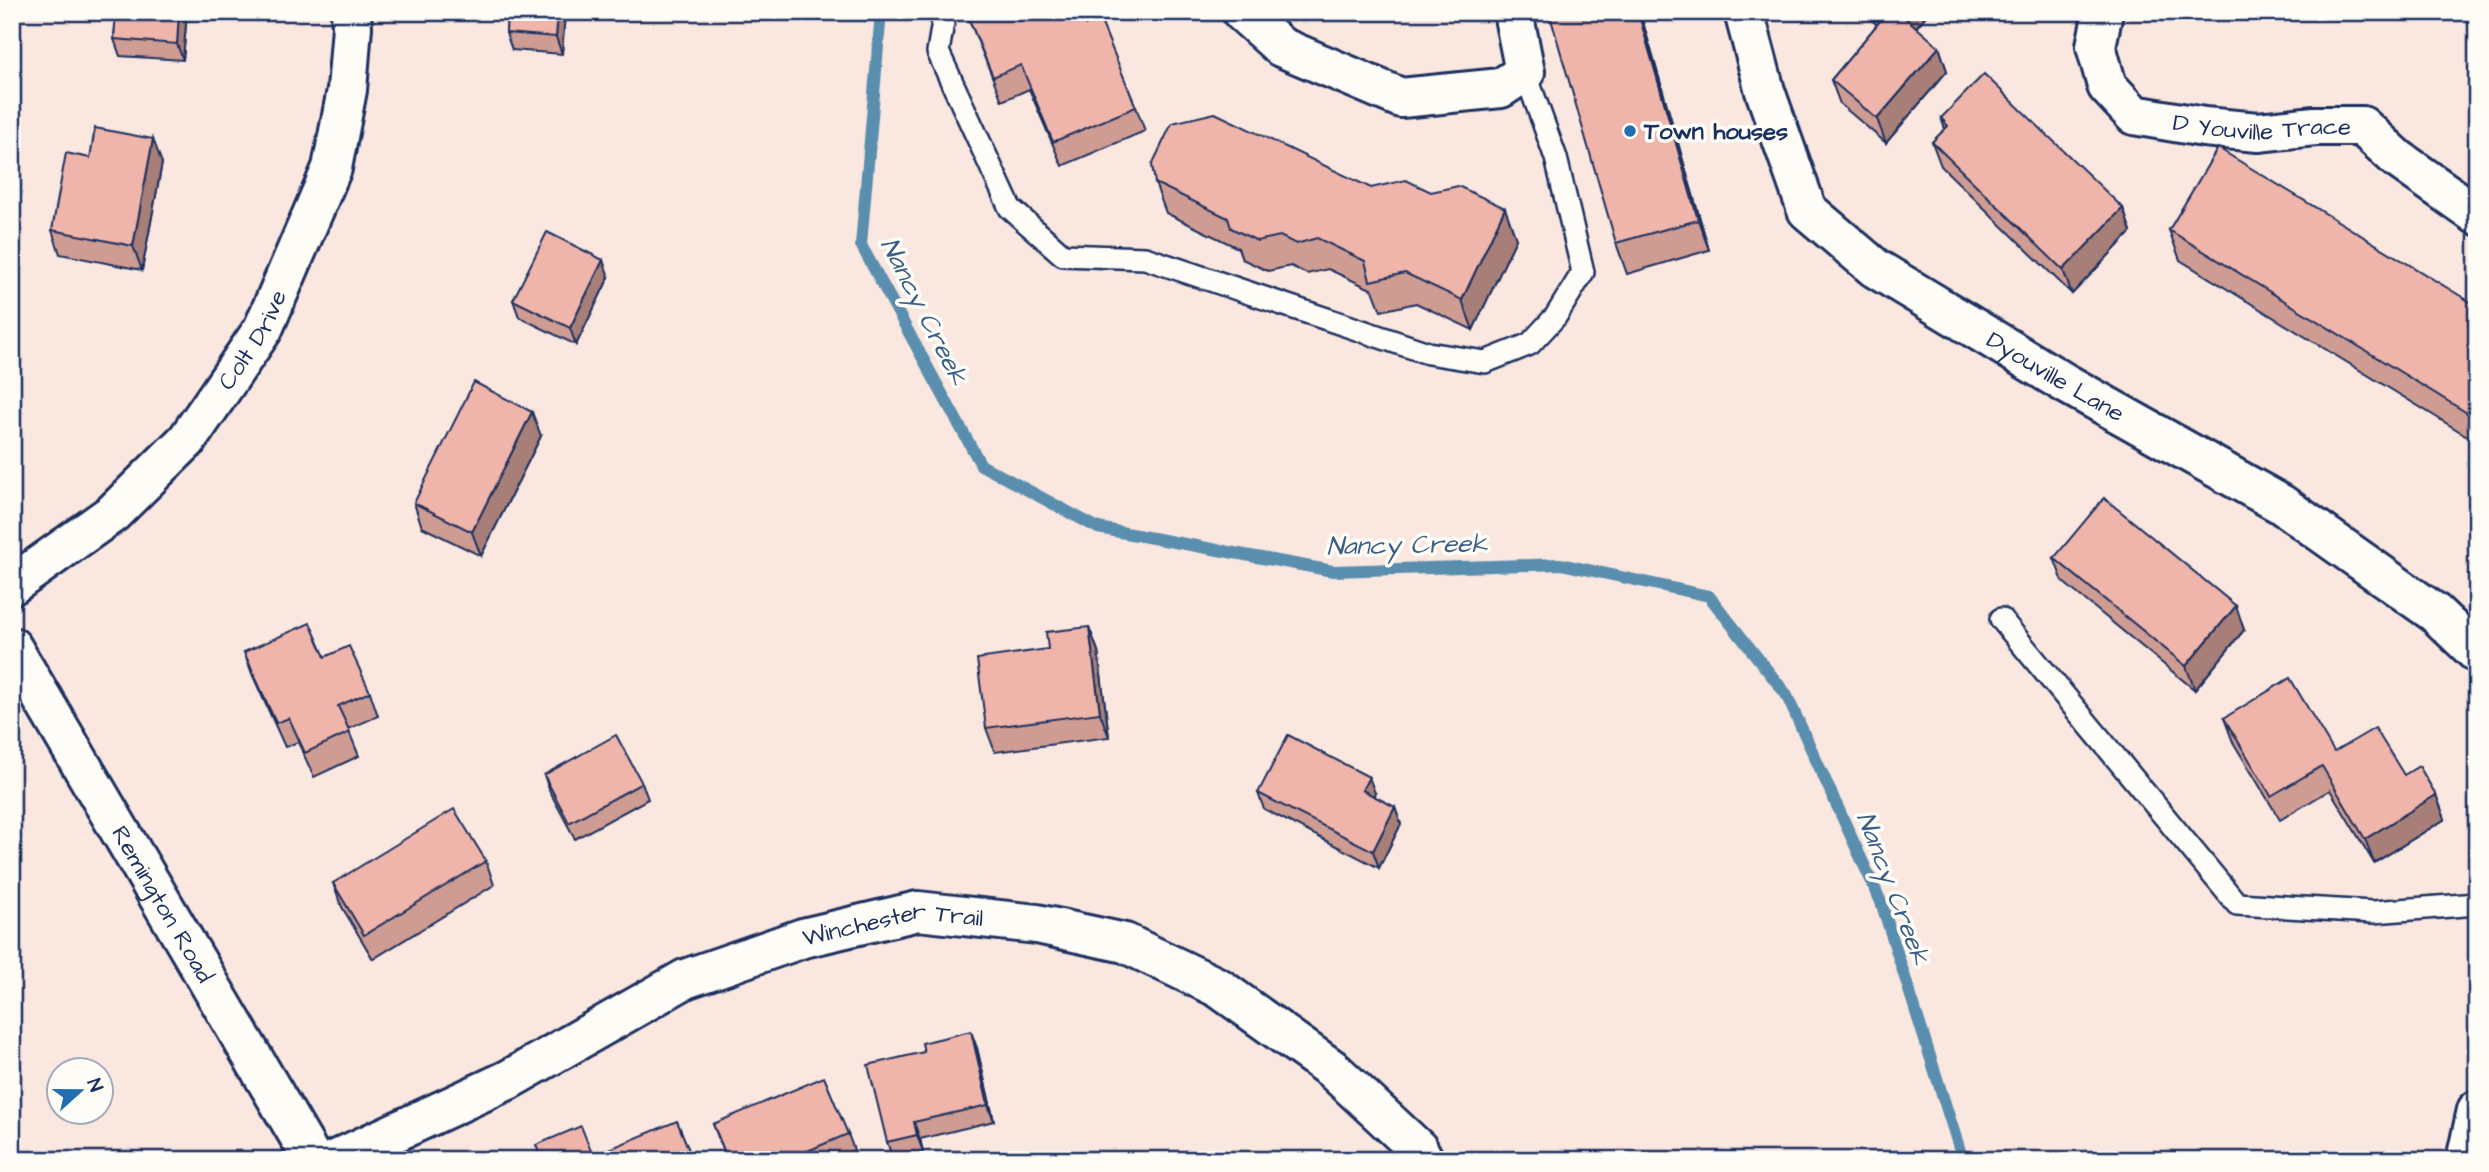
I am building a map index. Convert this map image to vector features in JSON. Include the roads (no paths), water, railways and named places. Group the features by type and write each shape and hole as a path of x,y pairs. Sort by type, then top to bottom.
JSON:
{"street":[{"name":"Colt Drive","path":"12,585 113,513 187,440 263,329 332,167 347,90 351,12"},
{"path":"1242,12 1281,47 1401,98 1501,88 1525,72 1513,12"},
{"name":"Dyouville Lane","path":"1744,12 1765,91 1807,210 1875,268 2065,383 2281,504 2435,613 2477,653"},
{"name":"D Youville Trace","path":"2103,12 2096,46 2107,86 2134,115 2204,127 2258,132 2315,126 2362,126 2398,159 2477,215"},
{"name":"Remington Road","path":"12,647 313,1160"},
{"name":"Winchester Trail","path":"335,1160 508,1080 685,979 803,938 918,911 1037,923 1125,943 1219,988 1332,1069 1418,1149 1424,1160"},
{"path":"2466,1160 2477,1110"}],"lane":[{"path":"948,12 944,16 938,51 1010,208 1063,255 1145,258 1428,353 1485,362 1530,344 1556,316 1583,272 1556,158 1525,72"},
{"path":"2001,619 2238,904 2373,912 2477,904"}],"waterway":[{"name":"Nancy Creek","path":"881,12 861,245 981,465 1098,528 1333,571 1561,564 1709,596 1786,694 1881,902 1963,1160"}],"place":[{"name":"Town houses","path":"1630,131"}]}
